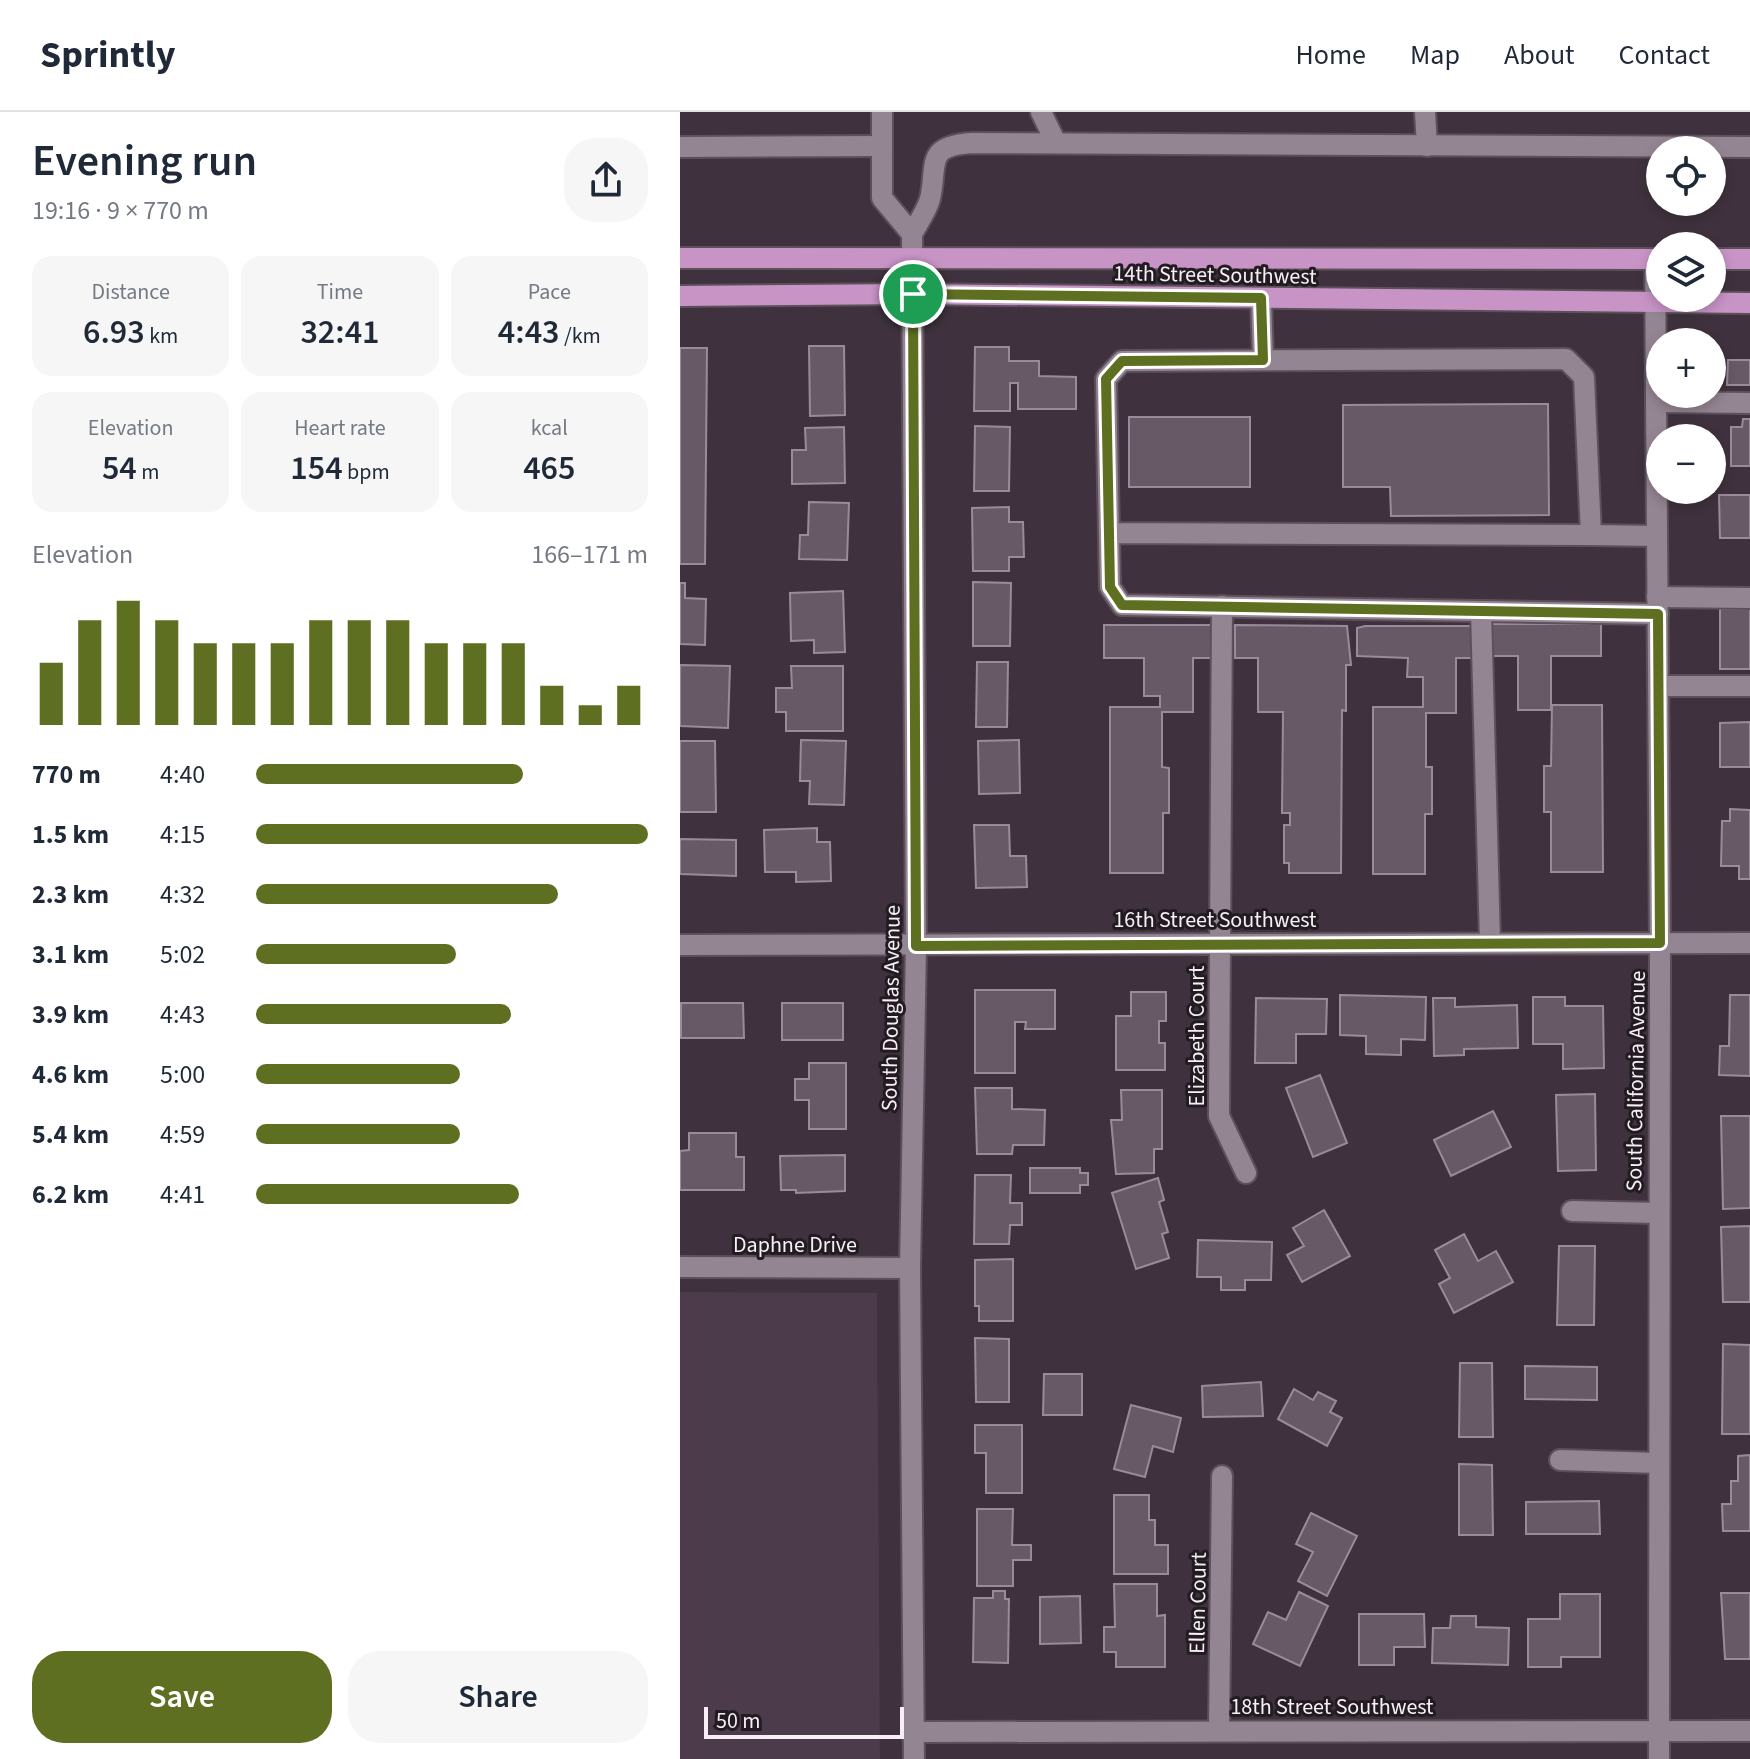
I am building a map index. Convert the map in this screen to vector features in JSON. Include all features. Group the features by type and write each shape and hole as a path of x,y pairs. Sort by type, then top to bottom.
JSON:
{"main road":[{"name":"14th Street Southwest","path":"680,258 1646,259"},
{"path":"1726,259 1750,259"},
{"name":"14th Street Southwest","path":"680,296 913,294 1646,302"},
{"name":"14th Street Southwest","path":"1726,303 1750,303"}],"street":[{"path":"882,112 882,198 912,234 930,200 931,167 939,152 952,144 1750,147"},
{"path":"1041,112 1056,143"},
{"path":"1425,112 1427,146"},
{"path":"680,147 882,146"},
{"name":"South Douglas Avenue","path":"912,234 916,946 910,1268 914,1759"},
{"path":"1261,298 1263,360"},
{"path":"1591,535 1584,377 1566,359 1122,361 1106,379 1110,587 1122,605 1481,611 1657,606 1750,598"},
{"path":"1726,403 1750,403"},
{"name":"South California Avenue","path":"1656,408 1660,943 1659,1759"},
{"path":"1109,533 1657,536"},
{"name":"Elizabeth Court","path":"1222,606 1219,1116 1246,1173"},
{"path":"1481,611 1490,942"},
{"path":"1658,686 1750,686"},
{"name":"16th Street Southwest","path":"680,945 1750,943"},
{"path":"1572,1211 1658,1213"},
{"name":"Daphne Drive","path":"680,1267 910,1268"},
{"path":"1560,1460 1658,1463"},
{"name":"Ellen Court","path":"1219,1730 1222,1476"},
{"name":"18th Street Southwest","path":"913,1732 1750,1731"}],"shaded area":[{"path":"680,1292 877,1293 880,1759 680,1759"}],"building":[{"path":"809,346 844,346 845,415 810,416"},
{"path":"975,347 1009,347 1009,361 1039,361 1039,376 1076,377 1076,409 1018,409 1018,383 1010,383 1010,411 974,411"},
{"path":"680,348 707,348 705,564 680,564"},
{"path":"1728,360 1750,360 1750,385 1727,385"},
{"path":"1548,404 1549,515 1391,516 1390,487 1343,487 1343,405"},
{"path":"1129,417 1250,417 1250,487 1129,487"},
{"path":"1743,419 1750,419 1750,466 1731,466 1731,427 1742,427"},
{"path":"975,426 1010,427 1009,491 974,491"},
{"path":"844,427 845,483 792,484 792,450 806,450 805,428"},
{"path":"1726,495 1750,495 1750,538 1720,538 1719,504 1726,504"},
{"path":"809,502 849,503 847,560 799,559 800,535 808,535"},
{"path":"1009,507 1009,522 1023,522 1024,557 1009,557 1009,571 973,571 972,508"},
{"path":"973,582 1011,583 1010,646 973,646"},
{"path":"680,583 685,583 685,598 706,599 705,645 680,644"},
{"path":"843,591 845,652 814,653 814,640 791,641 790,593"},
{"path":"1720,609 1750,609 1750,669 1720,669"},
{"path":"1491,624 1601,624 1601,656 1551,656 1551,710 1518,710 1518,656 1491,656"},
{"path":"1104,625 1216,625 1216,658 1193,658 1193,712 1162,712 1162,767 1169,768 1169,813 1163,813 1163,873 1110,873 1110,707 1160,707 1160,696 1144,696 1144,658 1104,658"},
{"path":"1235,625 1347,626 1351,665 1346,665 1346,711 1342,710 1341,873 1289,873 1289,863 1284,863 1284,825 1290,825 1290,813 1282,813 1283,712 1258,712 1258,658 1235,658"},
{"path":"1475,626 1474,658 1456,658 1456,713 1426,713 1426,767 1432,767 1432,814 1425,814 1425,874 1373,874 1373,707 1423,707 1423,677 1407,677 1408,658 1357,656 1357,628"},
{"path":"977,662 1008,662 1007,727 976,727"},
{"path":"680,665 730,666 728,728 680,726"},
{"path":"791,666 843,666 843,731 786,731 786,712 776,712 776,688 792,688"},
{"path":"1552,705 1602,705 1603,872 1551,872 1551,812 1544,812 1544,766 1551,766"},
{"path":"1750,722 1750,767 1720,767 1720,723"},
{"path":"801,740 846,741 844,805 809,804 810,781 800,781"},
{"path":"1019,740 1020,793 979,794 978,741"},
{"path":"680,741 715,741 716,812 680,812"},
{"path":"1730,809 1750,810 1750,879 1739,879 1739,866 1721,866 1722,821 1730,821"},
{"path":"974,825 1009,825 1010,856 1026,856 1027,887 976,888"},
{"path":"817,828 817,842 830,842 831,881 796,882 796,872 765,872 764,830"},
{"path":"680,839 736,840 736,876 680,874"},
{"path":"975,990 1055,990 1055,1029 1025,1029 1026,1022 1015,1022 1015,1073 975,1073"},
{"path":"1131,992 1166,992 1166,1021 1159,1021 1159,1043 1165,1043 1165,1070 1116,1070 1116,1016 1131,1016"},
{"path":"1340,995 1426,997 1425,1040 1401,1039 1401,1055 1366,1054 1366,1036 1340,1035"},
{"path":"1730,995 1750,995 1750,1076 1719,1075 1720,1046 1729,1046"},
{"path":"1533,997 1565,997 1565,1006 1603,1006 1604,1068 1563,1069 1563,1044 1533,1044"},
{"path":"1256,998 1327,999 1326,1034 1296,1034 1296,1063 1255,1063"},
{"path":"1433,998 1455,998 1455,1007 1517,1005 1518,1048 1464,1049 1464,1055 1434,1056"},
{"path":"681,1003 743,1003 744,1038 681,1038"},
{"path":"782,1003 843,1003 843,1040 782,1040"},
{"path":"809,1063 846,1063 846,1129 809,1129 809,1100 795,1100 795,1079 809,1079"},
{"path":"1320,1075 1347,1143 1313,1157 1286,1088"},
{"path":"975,1088 1012,1088 1012,1109 1045,1110 1044,1145 1013,1145 1012,1154 977,1154"},
{"path":"1121,1090 1162,1090 1162,1149 1154,1149 1154,1173 1116,1174 1111,1120 1122,1120"},
{"path":"1595,1094 1596,1170 1558,1171 1556,1095"},
{"path":"1493,1111 1511,1147 1451,1176 1434,1140"},
{"path":"1721,1116 1750,1116 1750,1208 1723,1209"},
{"path":"689,1133 736,1133 736,1157 744,1157 744,1190 680,1190 680,1151 689,1150"},
{"path":"845,1155 845,1191 796,1193 796,1190 781,1190 780,1156"},
{"path":"1030,1168 1080,1168 1080,1173 1088,1173 1088,1185 1080,1185 1080,1193 1030,1193"},
{"path":"975,1175 1011,1175 1010,1203 1022,1203 1022,1225 1010,1225 1009,1244 974,1244"},
{"path":"1158,1178 1164,1200 1159,1202 1168,1232 1162,1234 1169,1258 1136,1269 1112,1193"},
{"path":"1324,1210 1350,1256 1302,1282 1287,1255 1304,1246 1293,1228"},
{"path":"1750,1226 1750,1302 1723,1302 1721,1227"},
{"path":"1464,1234 1478,1261 1496,1251 1513,1282 1454,1313 1439,1284 1450,1278 1435,1250"},
{"path":"1198,1240 1272,1242 1271,1280 1245,1280 1245,1290 1221,1290 1221,1277 1197,1277"},
{"path":"1559,1246 1595,1246 1594,1325 1557,1325"},
{"path":"1013,1259 1013,1321 979,1321 979,1306 975,1306 975,1260"},
{"path":"975,1338 1009,1339 1009,1402 976,1402"},
{"path":"1723,1344 1750,1345 1750,1434 1722,1434"},
{"path":"1460,1363 1492,1363 1493,1437 1459,1437"},
{"path":"1525,1366 1597,1367 1597,1400 1525,1399"},
{"path":"1044,1374 1082,1374 1082,1415 1043,1415"},
{"path":"1261,1382 1263,1416 1203,1417 1202,1386"},
{"path":"1294,1389 1313,1400 1318,1392 1336,1401 1330,1412 1342,1418 1327,1446 1278,1419"},
{"path":"1131,1405 1181,1418 1173,1452 1153,1446 1145,1477 1114,1469"},
{"path":"975,1425 1022,1425 1022,1493 986,1493 986,1453 975,1453"},
{"path":"1750,1455 1750,1531 1723,1531 1722,1504 1731,1504 1731,1481 1738,1481 1738,1456"},
{"path":"1459,1464 1492,1465 1493,1535 1459,1535"},
{"path":"1114,1495 1149,1495 1149,1520 1155,1520 1155,1545 1168,1545 1168,1574 1114,1574"},
{"path":"1599,1501 1600,1534 1526,1534 1526,1502"},
{"path":"977,1509 1013,1509 1012,1545 1031,1545 1031,1560 1013,1560 1013,1586 977,1586"},
{"path":"1311,1513 1357,1536 1327,1596 1298,1581 1313,1552 1296,1544"},
{"path":"1114,1584 1157,1584 1157,1616 1165,1615 1165,1667 1116,1667 1116,1652 1104,1652 1104,1627 1115,1627"},
{"path":"993,1591 1005,1591 1005,1599 1009,1599 1008,1663 973,1662 974,1598 993,1598"},
{"path":"1299,1592 1328,1606 1300,1666 1253,1644 1268,1612 1286,1620"},
{"path":"1721,1593 1750,1593 1750,1659 1725,1659"},
{"path":"1560,1594 1600,1594 1600,1657 1561,1657 1561,1667 1528,1667 1528,1619 1560,1619"},
{"path":"1080,1596 1081,1643 1040,1644 1040,1597"},
{"path":"1359,1614 1424,1614 1425,1647 1394,1647 1394,1665 1359,1665"},
{"path":"1451,1616 1476,1616 1476,1627 1509,1628 1508,1665 1432,1663 1433,1628 1450,1628"}],"route":[{"path":"913,294 1261,298 1263,360 1122,361 1106,379 1110,587 1122,605 1658,614 1660,943 1220,942 916,946 913,294"}]}
